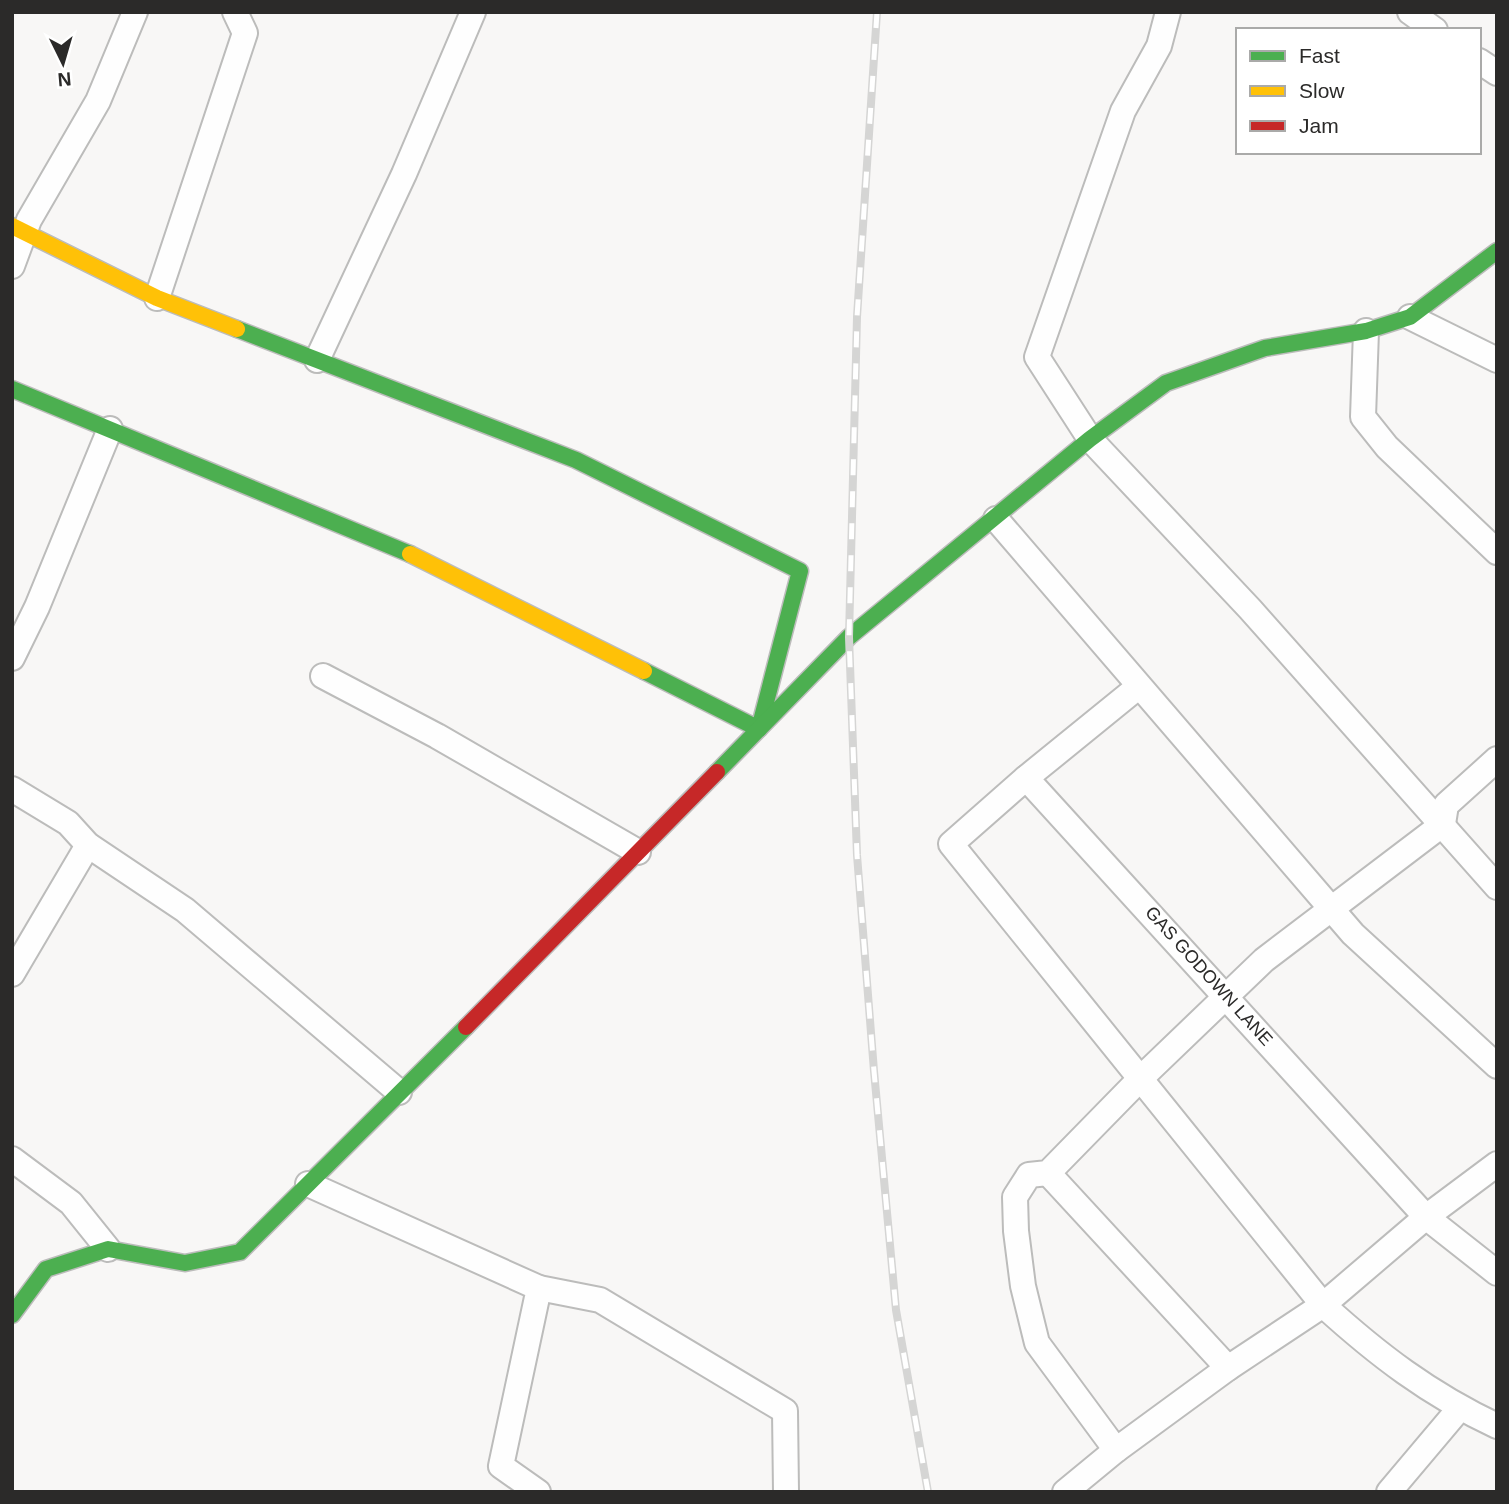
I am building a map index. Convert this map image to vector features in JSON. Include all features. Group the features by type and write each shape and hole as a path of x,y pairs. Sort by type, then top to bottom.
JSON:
{"street":[{"path":"12,265 19,230 29,220 97,101 135,12"},
{"path":"157,298 245,33 235,12"},
{"path":"317,360 410,161 473,12"},
{"path":"1168,12 1159,46 1123,111 1037,357 1090,439 1250,609 1497,887"},
{"path":"1410,12 1432,28"},
{"path":"1481,62 1497,73"},
{"path":"19,230 157,298 576,460 800,571 759,729"},
{"path":"12,1314 46,1269 108,1249 185,1264 240,1252 849,637 996,519 1090,439 1166,383 1265,348 1366,331 1410,317 1497,251"},
{"path":"1410,317 1497,360"},
{"path":"1366,331 1363,416 1387,447 1497,552"},
{"path":"12,390 436,565 759,729"},
{"path":"12,658 37,607 110,429"},
{"path":"996,519 1353,934 1497,1066"},
{"path":"323,676 437,736 638,852"},
{"path":"1138,687 1026,778 951,844 1324,1305 1380,1356 1459,1409 1497,1426"},
{"path":"1116,1450 1037,1343 1023,1286 1015,1197 1029,1175 1048,1173 1140,1079 1264,960 1443,824 1446,805 1497,760"},
{"name":"GAS GODOWN LANE","path":"1026,778 1426,1217 1497,1273"},
{"path":"12,789 68,823 88,845 185,910 398,1092"},
{"path":"12,974 88,845"},
{"path":"12,1159 71,1203 108,1249"},
{"path":"1065,1492 1116,1450 1228,1368 1324,1305 1426,1217 1497,1164"},
{"path":"1048,1173 1228,1368"},
{"path":"308,1184 539,1288 600,1300 785,1411 786,1492"},
{"path":"538,1492 501,1466 539,1288"},
{"path":"1389,1492 1459,1409"}],"railway":[{"path":"877,12 857,317 849,637 857,855 896,1310 928,1492"}],"traffic: fast":[{"path":"717,772 849,637 1090,439 1166,383 1265,348 1366,331 1410,317 1497,251"},
{"path":"237,329 576,460 800,571 759,729 644,671"},
{"path":"12,389 410,554"},
{"path":"12,1315 46,1269 108,1249 185,1263 240,1252 466,1027"}],"traffic: slow":[{"path":"12,226 157,298 237,329"},
{"path":"410,554 644,671"}],"traffic: jam":[{"path":"466,1027 717,772"}]}
